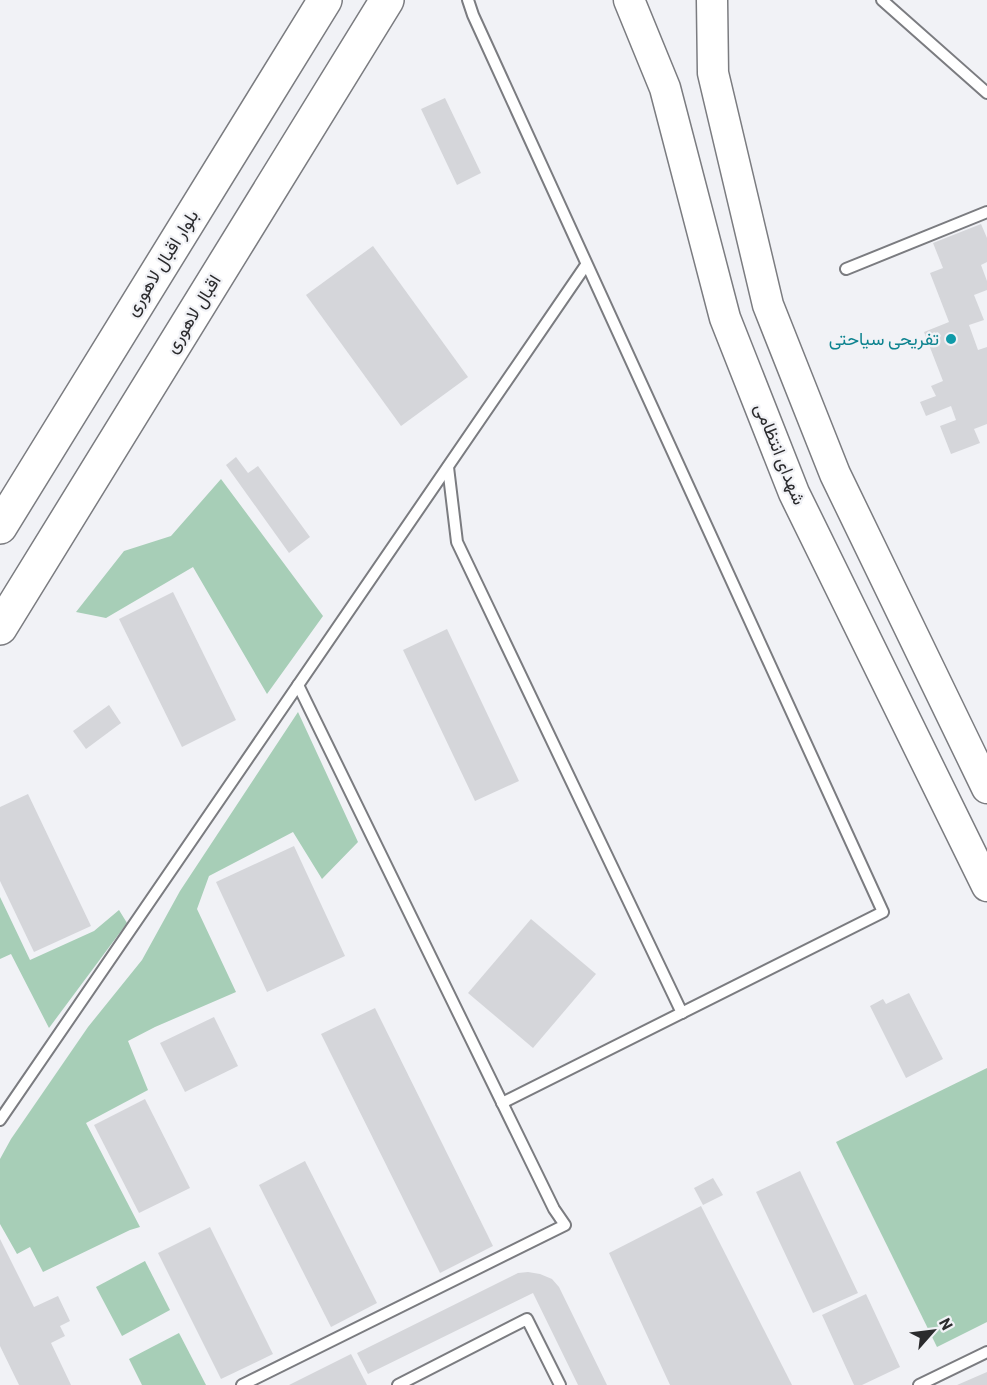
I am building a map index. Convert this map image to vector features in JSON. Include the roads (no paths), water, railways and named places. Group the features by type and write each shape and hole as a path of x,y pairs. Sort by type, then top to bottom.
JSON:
{"main road":[{"name":"بلوار اقبال لاهوری","path":"0,527 325,0"},
{"name":"اقبال لاهوری","path":"0,628 387,0"},
{"name":"شهدای انتظامی","path":"629,0 665,88 725,318 794,493 987,886"},
{"path":"712,0 713,73 768,305 835,474 987,788"},
{"path":"859,624 898,607"}],"lane":[{"path":"468,0 586,265 883,912 502,1103"},
{"path":"882,0 987,93"},
{"path":"846,269 987,212"},
{"path":"0,1120 586,265"},
{"path":"448,467 457,542 682,1013"},
{"path":"242,1385 565,1225 554,1209 298,685"},
{"path":"398,1385 527,1319 560,1385"},
{"path":"919,1385 987,1352"}],"place":[{"name":"تفریحی سیاحتی","path":"951,339"}]}
